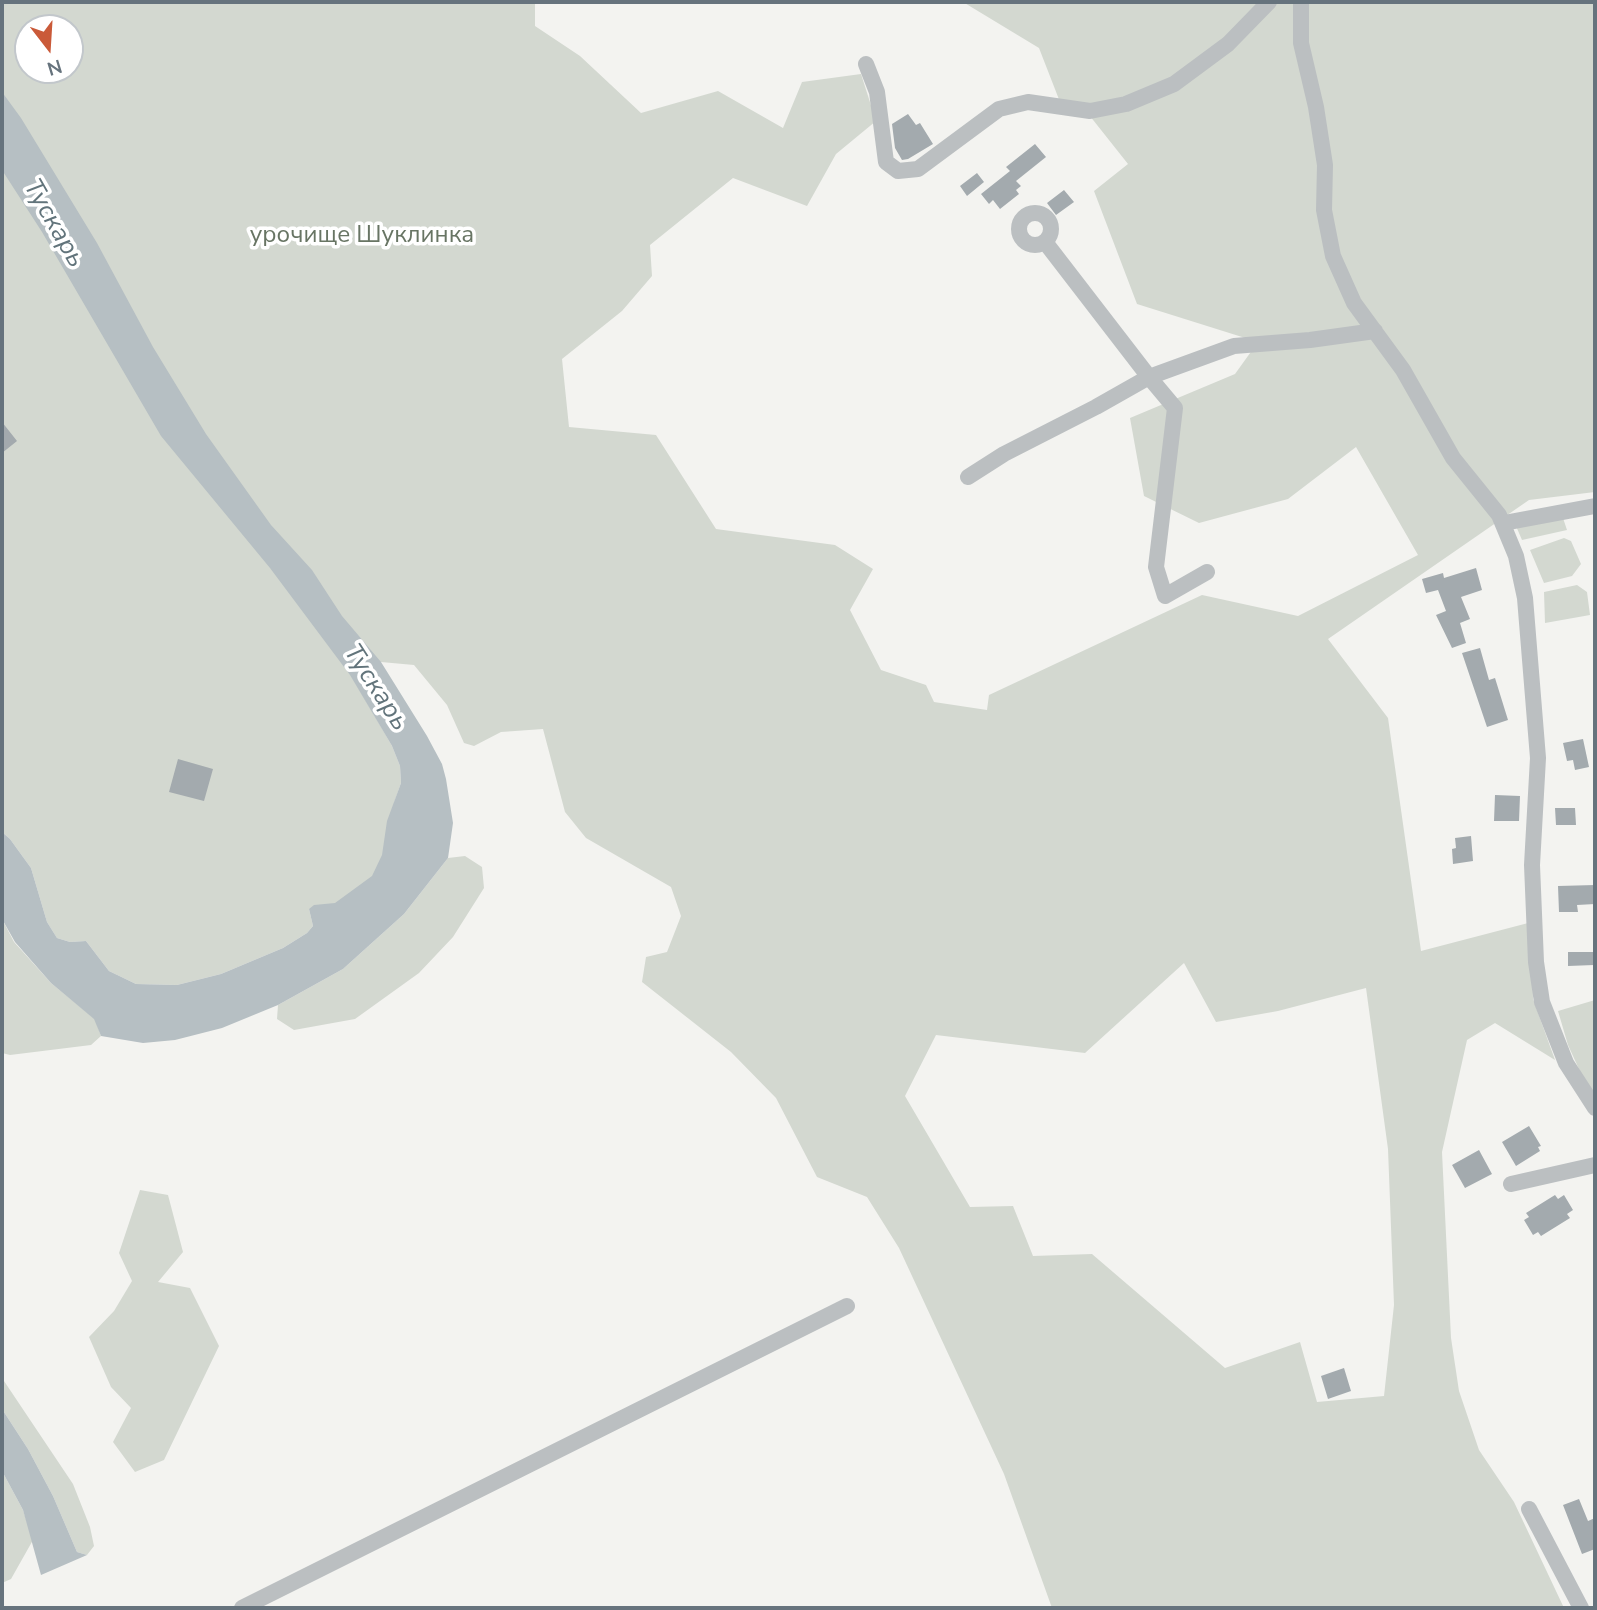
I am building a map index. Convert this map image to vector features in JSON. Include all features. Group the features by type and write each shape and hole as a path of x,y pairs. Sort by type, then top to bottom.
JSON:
{"street":[{"path":"866,64 877,92 886,162 898,171 918,169 999,108 1028,102 1090,111 1126,104 1174,84 1228,44 1269,2"},
{"path":"1301,2 1301,43 1316,107 1325,165 1324,210 1333,256 1354,303 1403,370 1453,458 1502,519 1516,556 1525,598 1538,758 1533,879 1536,962 1542,1002 1566,1063 1595,1108"},
{"path":"1045,242 1175,408 1156,567 1165,596 1207,572"},
{"path":"968,477 1004,454 1149,377 1234,346 1375,331"},
{"path":"1502,519 1595,506"},
{"path":"1511,1184 1595,1164"},
{"path":"242,1608 847,1306"},
{"path":"1529,1509 1581,1608"}],"green space":[{"name":"урочище Шуклинка","path":"2,2 535,2 535,26 580,56 641,113 718,91 783,128 802,82 861,74 876,121 836,154 807,206 733,178 650,245 652,276 622,311 562,359 569,427 656,435 716,529 835,545 873,569 850,610 881,670 926,685 934,702 987,710 989,695 1202,595 1298,616 1418,555 1356,447 1288,499 1199,523 1144,496 1130,418 1235,374 1258,342 1137,304 1094,191 1128,164 1082,106 1060,102 1039,48 963,2 1595,2 1595,492 1529,500 1328,639 1388,718 1421,951 1532,922 1533,999 1555,1060 1495,1023 1467,1040 1442,1152 1451,1338 1459,1391 1479,1450 1514,1502 1564,1608 1052,1608 1004,1474 899,1248 867,1197 817,1177 776,1098 731,1052 642,982 646,957 667,952 681,916 671,887 586,838 565,812 543,729 501,732 474,746 464,743 447,705 414,665 381,662 351,675 392,746 400,766 401,783 379,875 350,905 309,909 313,926 283,948 221,974 177,985 136,984 109,971 86,941 70,942 57,938 47,922 31,868 2,832","holes":["1184,963 1216,1022 1278,1011 1366,988 1388,1149 1394,1305 1384,1396 1317,1402 1300,1342 1225,1368 1092,1254 1033,1256 1013,1206 970,1207 905,1096 936,1035 1085,1053"]},
{"path":"1562,515 1567,530 1522,540 1516,526"},
{"path":"1564,538 1571,541 1581,564 1572,576 1544,583 1530,550"},
{"path":"1577,585 1587,592 1590,615 1545,623 1544,592"},
{"path":"465,856 482,867 484,888 453,937 419,973 355,1019 294,1030 277,1019 278,1005 343,969 404,914 448,858"},
{"path":"2,919 14,942 51,983 95,1019 101,1036 91,1045 10,1055 2,1053"},
{"path":"1595,1000 1595,1094 1584,1080 1568,1045 1558,1011"},
{"path":"140,1190 168,1195 183,1252 158,1282 190,1288 219,1346 164,1460 135,1472 113,1442 131,1408 111,1387 89,1337 114,1311 132,1281 119,1253"},
{"path":"2,1378 73,1484 90,1527 94,1546 87,1555 77,1552 53,1496 28,1449 2,1409"},
{"path":"2,1471 23,1510 33,1540 11,1579 2,1583"}],"water":[{"name":"Тускарь","path":"2,92 21,118 97,243 153,347 206,434 271,525 312,570 342,616 381,662 427,736 442,764 446,779 453,823 448,858 404,914 343,969 278,1005 222,1028 175,1040 143,1043 101,1036 94,1019 51,983 15,942 2,919 2,832 31,868 47,922 57,938 70,942 86,941 109,971 136,984 177,985 221,974 283,948 313,926 309,909 314,905 335,903 372,876 382,855 387,821 401,783 400,766 392,746 350,675 270,568 161,436 42,232 2,170"},
{"path":"2,1409 28,1449 53,1496 77,1552 87,1555 41,1575 23,1510 2,1471"}],"building":[{"path":"908,114 916,125 920,123 933,144 902,160 895,148 892,124"},
{"path":"1035,144 1046,157 1016,181 1021,186 1016,190 1019,194 1000,209 993,200 989,204 981,194 1010,171 1006,167"},
{"path":"977,173 984,182 967,196 960,186"},
{"path":"1064,190 1074,202 1056,215 1047,203"},
{"path":"2,422 17,441 2,453"},
{"path":"1476,568 1482,590 1461,597 1470,619 1460,623 1466,643 1452,648 1436,615 1446,611 1438,590 1426,593 1422,579 1443,573 1444,578"},
{"path":"1480,648 1489,680 1495,678 1508,720 1487,727 1462,653"},
{"path":"1583,739 1589,767 1575,770 1573,760 1567,761 1563,743"},
{"path":"178,759 213,769 204,801 169,792"},
{"path":"1495,795 1520,796 1519,821 1494,821"},
{"path":"1555,808 1575,808 1576,825 1556,825"},
{"path":"1471,836 1473,861 1453,864 1452,849 1456,848 1455,838"},
{"path":"1595,885 1595,904 1577,905 1578,912 1559,912 1558,886"},
{"path":"1568,952 1593,952 1594,965 1568,966"},
{"path":"1529,1126 1541,1146 1538,1147 1540,1151 1516,1166 1502,1142"},
{"path":"1479,1150 1492,1174 1465,1188 1452,1165"},
{"path":"1555,1195 1558,1199 1564,1195 1573,1210 1567,1214 1570,1218 1541,1236 1538,1232 1533,1235 1524,1220 1529,1217 1526,1213"},
{"path":"1344,1368 1351,1391 1328,1399 1321,1376"},
{"path":"1579,1499 1588,1521 1595,1518 1595,1549 1582,1554 1563,1505"}]}
